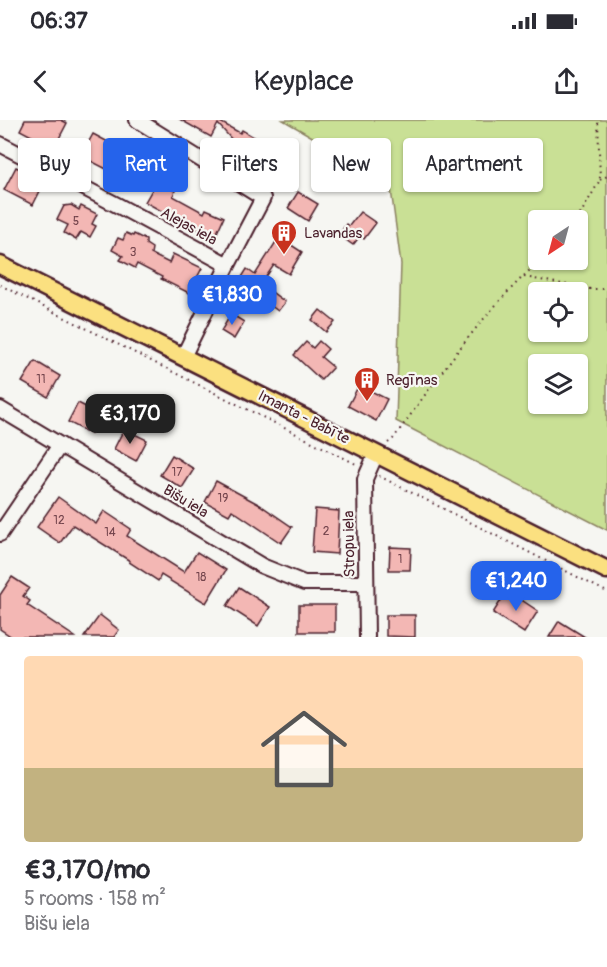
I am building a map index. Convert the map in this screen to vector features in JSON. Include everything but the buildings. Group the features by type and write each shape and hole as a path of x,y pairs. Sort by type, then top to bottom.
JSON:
{"main road":[{"name":"Imanta - Babīte","path":"0,265 607,570"}],"street":[{"name":"Alejas iela","path":"0,144 228,265 263,198 137,120"},
{"path":"183,357 228,265"},
{"name":"Bišu iela","path":"0,409 262,566 304,583 366,583"},
{"path":"0,534 60,445"},
{"name":"Stropu iela","path":"367,637 365,479 376,454"}],"path":[{"path":"598,120 600,180"},
{"path":"583,210 600,180 607,176"},
{"path":"376,454 393,439 466,339 530,270"},
{"path":"523,276 590,289 607,289"},
{"path":"0,285 607,592"}],"green space":[{"path":"283,120 607,120 607,530 396,421 401,264 391,189 391,138 314,138"}],"place":[{"name":"Lavandas","path":"284,256"},
{"name":"Regīnas","path":"367,403"}]}
